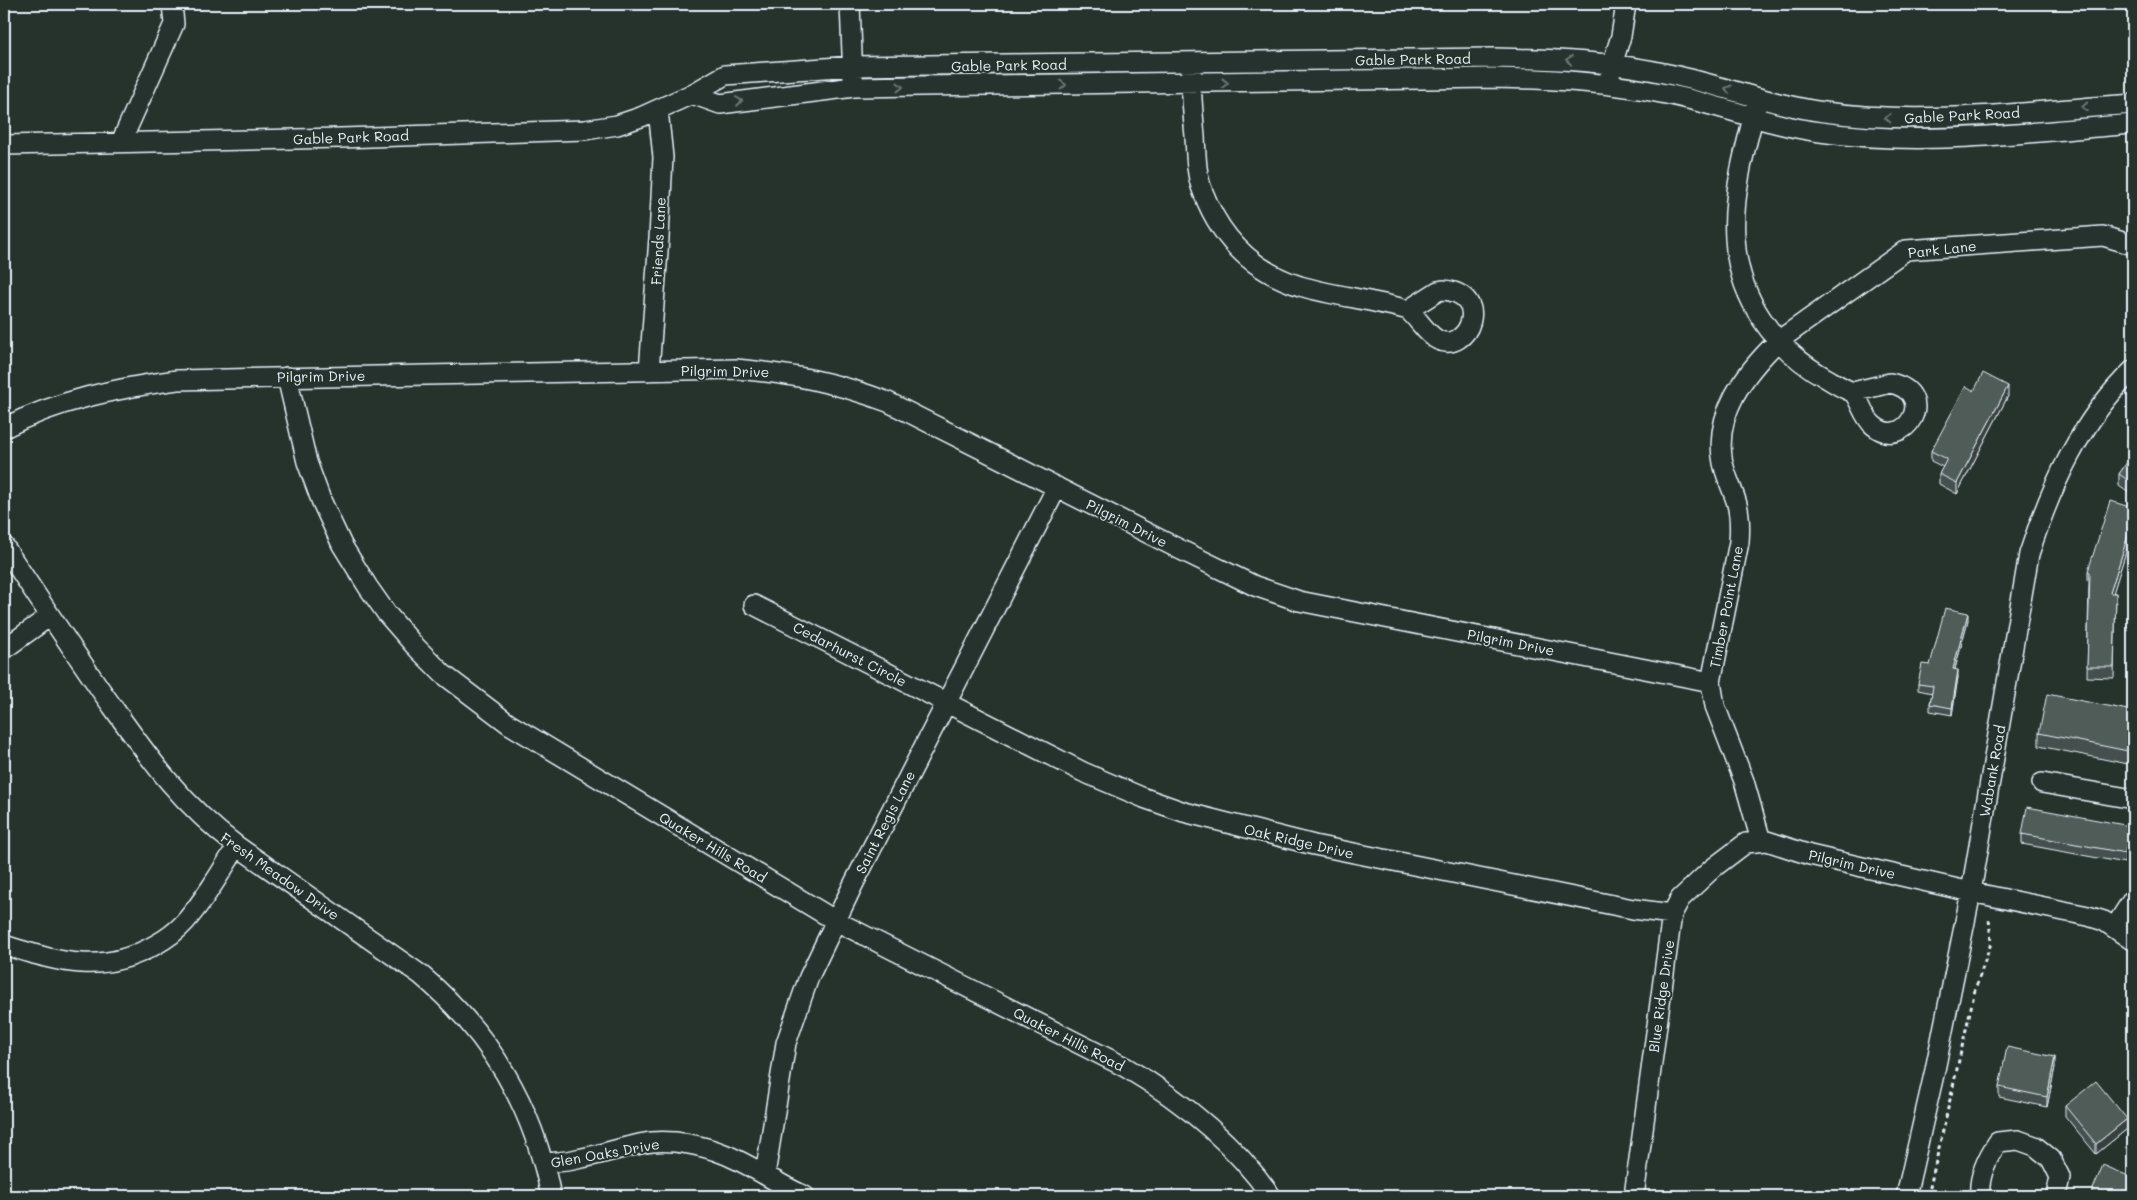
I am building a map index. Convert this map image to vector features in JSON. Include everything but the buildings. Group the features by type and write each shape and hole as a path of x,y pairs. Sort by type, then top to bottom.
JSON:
{"street":[{"path":"121,142 174,24 172,4"},
{"path":"850,4 854,87"},
{"path":"1609,85 1612,64 1621,36 1626,4"},
{"name":"Gable Park Road","path":"4,145 490,134 585,130 617,125 658,110 692,94 725,75 853,66 1493,58 1562,59 1612,64 1671,74 1759,98 1823,112 1874,118 1929,119 2133,104"},
{"path":"1191,63 1197,167 1202,192 1217,220 1234,245 1253,264 1278,278 1301,286 1408,310"},
{"name":"Gable Park Road","path":"692,94 720,104 854,87 1191,84 1493,78 1560,79 1667,94 1753,118 1820,132 1873,138 1929,140 2133,124"},
{"path":"1759,98 1753,118 1736,203 1735,238 1739,264 1750,296 1765,326 1778,341 1806,367 1853,392"},
{"name":"Friends Lane","path":"649,371 659,238 662,157 658,110"},
{"name":"Park Lane","path":"1778,341 1906,250 2103,236 2133,245"},
{"name":"Timber Point Lane","path":"1711,682 1739,542 1740,525 1737,504 1723,463 1721,444 1725,421 1732,398 1741,382 1778,341"},
{"name":"Pilgrim Drive","path":"4,428 24,417 64,403 142,384 178,380 736,369 771,372 848,387 888,402 1255,586 1299,601 1711,682"},
{"name":"Wabank Road","path":"1906,1196 1935,1070 1972,892 2029,554 2042,512 2078,440 2104,402 2133,370"},
{"name":"Quaker Hills Road","path":"287,377 307,462 321,500 342,545 368,587 414,645 443,674 509,724 836,921 1116,1062 1155,1085 1209,1126 1238,1155 1271,1196"},
{"name":"Saint Regis Lane","path":"765,1175 786,1043 809,977 1057,487"},
{"name":"Fresh Meadow Drive","path":"4,546 50,616 165,780 200,816 237,846 400,960 439,990 455,1006 486,1043 512,1084 530,1124 543,1163 551,1196"},
{"name":"Cedarhurst Circle","path":"754,605 946,703"},
{"path":"4,648 50,616"},
{"path":"1711,682 1715,706 1744,781 1761,841"},
{"name":"Oak Ridge Drive","path":"946,703 1084,772 1144,798 1184,812 1314,845 1624,907 1672,914"},
{"path":"2042,783 2133,799"},
{"name":"Pilgrim Drive","path":"1761,841 1767,841 1810,855 2104,920 2133,941"},
{"name":"Blue Ridge Drive","path":"1634,1196 1672,914 1680,899 1713,868 1746,843 1761,841"},
{"path":"4,945 46,958 94,964 115,962 139,954 171,936 185,923 237,846"},
{"path":"2115,927 2133,899"},
{"path":"1980,1196 1979,1187 1986,1159 1998,1142 2018,1140 2035,1146 2051,1159 2060,1178 2056,1196"},
{"name":"Glen Oaks Drive","path":"543,1163 576,1160 652,1142 675,1142 700,1146 722,1153 743,1162 805,1196"}],"path":[{"path":"1928,1196 1975,990 1991,943 1990,918"}]}
